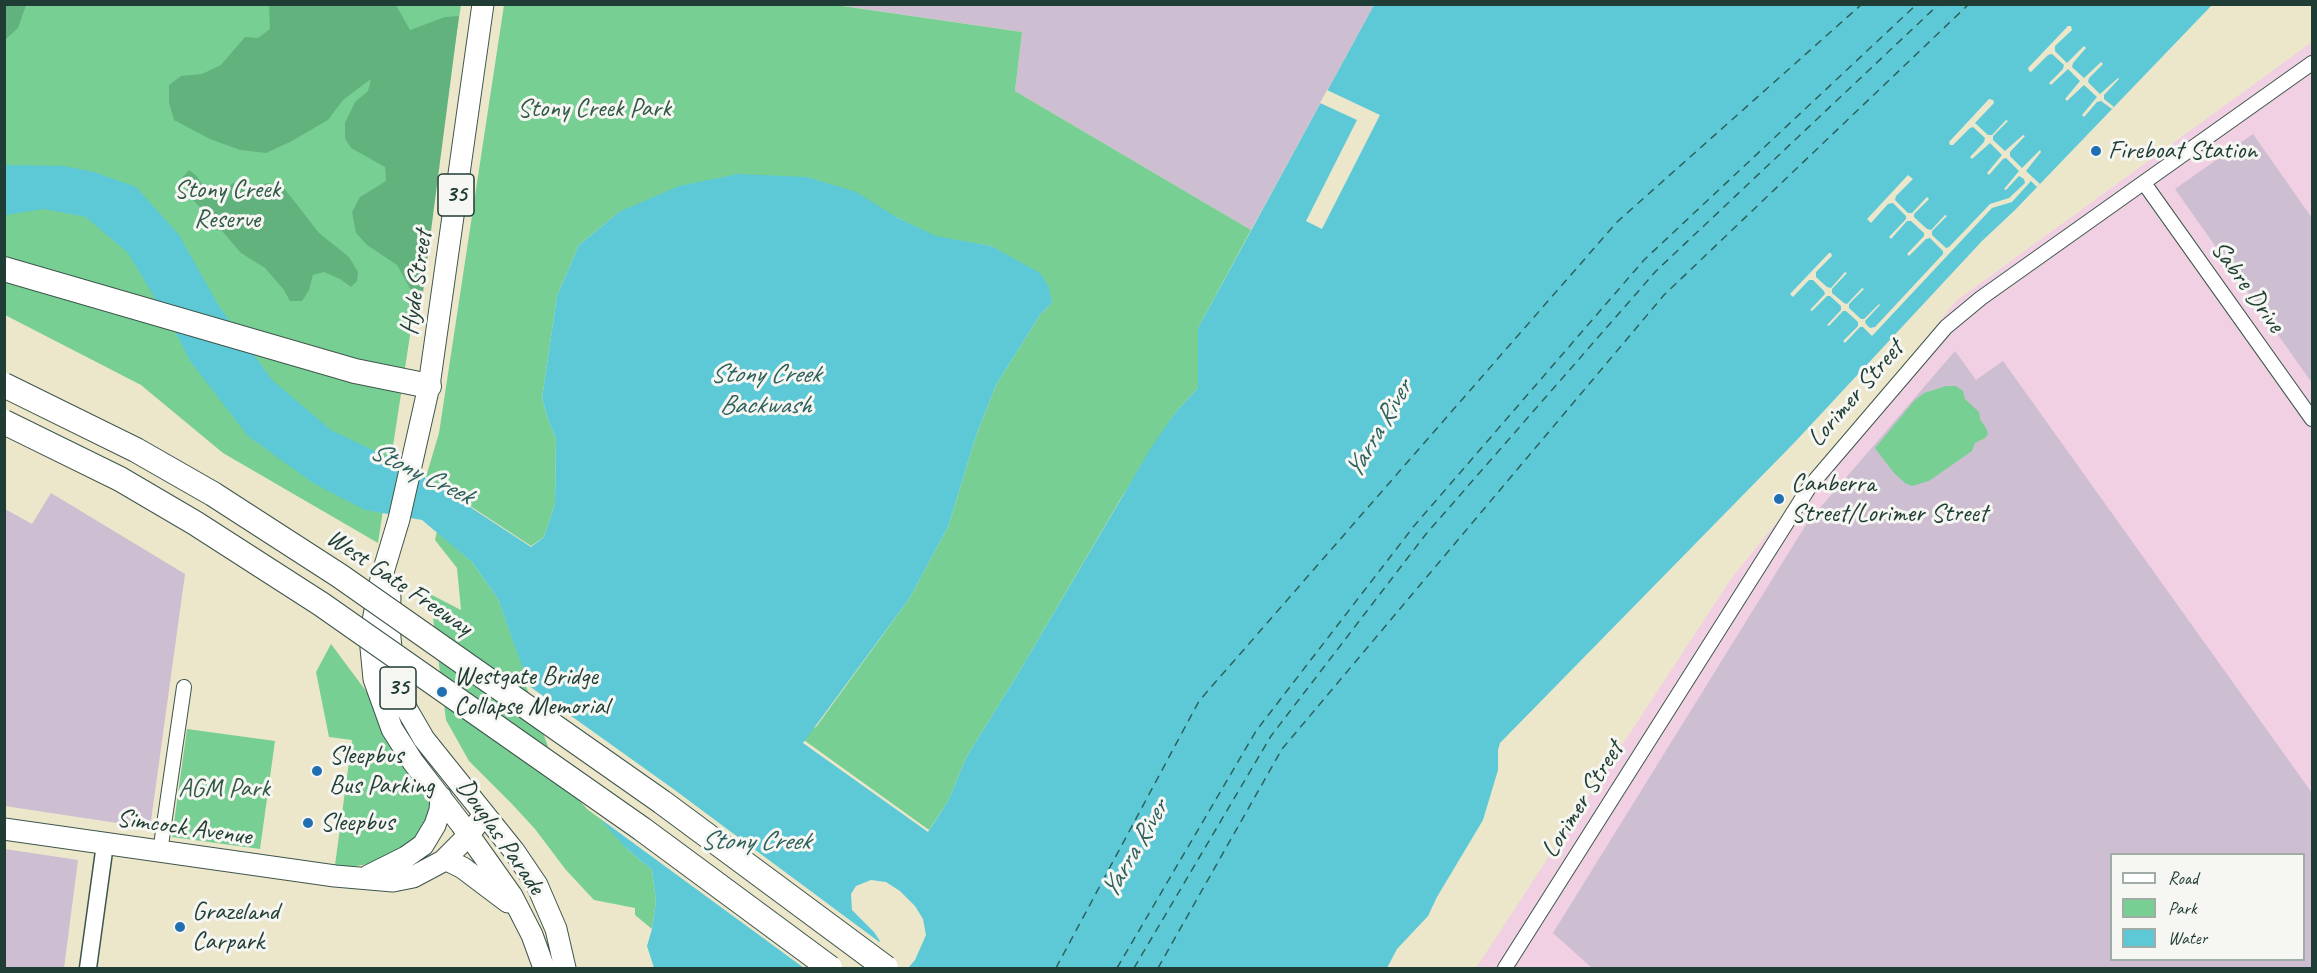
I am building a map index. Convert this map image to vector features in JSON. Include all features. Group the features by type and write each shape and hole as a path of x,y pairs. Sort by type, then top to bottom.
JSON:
{"highway":[{"path":"4,269 355,371 429,386"},
{"name":"West Gate Freeway","path":"4,385 136,450 213,494 340,576 662,802 886,969"},
{"path":"4,422 120,480 195,523 321,604 642,829 830,969"}],"main road":[{"name":"Hyde Street","path":"413,461 429,386 483,4"},
{"name":"Douglas Parade","path":"413,461 397,527 381,579 373,621 370,648 374,679 392,729 413,762 465,829 512,896 532,935 544,969"},
{"name":"Douglas Parade","path":"397,527 389,627 398,689 424,739 514,851 537,885 555,929 566,969"},
{"path":"362,877 406,856 423,845 437,818 441,797"},
{"path":"465,829 484,814"},
{"name":"Simcock Avenue","path":"4,829 385,881 405,880 443,861 465,829"},
{"name":"Simcock Avenue","path":"362,877 406,866 422,859 465,829"},
{"path":"443,861 458,865 494,890 512,907 532,935"}],"street":[{"name":"Lorimer Street","path":"1505,969 1817,475 1959,315 2313,63"},
{"name":"Sabre Drive","path":"2144,183 2313,419"},
{"path":"160,852 184,687"},
{"path":"88,969 105,844"}],"shaded area":[{"path":"837,5 1374,5 1251,230 1015,91 1022,32"},
{"path":"2312,42 2312,968 1476,968 1731,579 1956,301"},
{"path":"2253,134 2312,218 2312,383 2175,189"},
{"path":"1955,351 1976,380 2003,361 2312,793 2312,968 1592,968 1553,933 1807,523"},
{"path":"51,493 185,574 150,828 5,806 5,509 32,524"},
{"path":"5,849 78,860 64,968 5,968"}],"green space":[{"path":"5,4 26,5 18,28 5,40"},
{"name":"Stony Creek Reserve","path":"4,5 461,5 378,543 223,453 141,385 5,315"},
{"path":"269,5 396,5 410,30 445,17 459,16 422,300 416,299 397,265 367,245 356,233 352,212 360,197 386,181 385,167 351,148 345,138 345,123 355,102 368,91 371,79 343,100 328,120 266,153 240,150 210,139 174,120 169,103 169,85 181,76 202,74 221,65 245,37 258,38 270,29"},
{"name":"Stony Creek Park","path":"504,5 836,5 1022,32 1015,91 1251,230 1198,328 1198,388 1175,413 1120,500 967,756 948,801 929,830 801,738 810,729 816,727 909,599 948,527 977,433 996,385 1040,315 1052,303 991,246 936,237 896,217 619,212 579,245 557,296 542,398 556,439 555,504 544,537 531,546 426,477 439,433"},
{"path":"189,170 197,176 206,191 221,201 232,183 249,187 268,183 284,188 319,233 349,257 358,272 357,281 351,287 324,272 313,275 309,290 302,301 290,301 284,290 265,268 241,253 190,197 182,178"},
{"path":"1946,386 1956,386 1963,391 1965,399 1979,412 1988,434 1975,443 1972,451 1929,481 1912,486 1894,473 1875,448 1914,401 1924,393"},
{"path":"437,531 472,562 498,599 527,677 626,848 652,870 656,901 652,929 635,915 635,908 594,900 566,870 535,829 469,761 446,720 430,594 461,610 457,568 435,540"},
{"path":"331,644 369,695 376,717 388,741 429,797 434,811 418,839 380,862 351,867 335,865 352,740 329,737 316,672"},
{"name":"AGM Park","path":"187,729 275,741 260,849 172,837"}],"water":[{"path":"1374,5 2212,5 2015,210 1982,241 1794,443 1500,743 1498,770 1483,820 1428,916 1397,949 1387,968 908,968 915,960 926,935 923,919 915,906 900,891 886,882 871,880 856,886 851,894 852,910 880,941 864,968 654,968 647,946 656,901 652,870 626,848 561,775 498,599 472,562 422,520 365,510 313,483 248,436 190,361 128,253 86,217 44,209 5,215 5,165 63,166 94,172 136,187 179,235 219,306 272,380 331,430 412,469 531,547 544,537 555,504 556,439 542,398 557,296 579,245 619,212 679,186 738,174 807,177 856,192 896,217 936,236 991,246 1040,273 1049,287 1052,303 1040,315 996,385 977,433 948,527 909,599 803,743 928,832 948,801 967,756 1151,448 1175,413 1198,388 1198,328"}],"pier":[{"path":"2068,26 2071,26 2072,30 2055,46 2055,51 2067,63 2084,46 2086,48 2072,67 2084,78 2101,62 2103,64 2088,82 2100,94 2119,79 2104,95 2104,99 2114,107 2112,109 2101,101 2097,102 2084,117 2082,115 2097,97 2084,85 2067,101 2065,99 2080,81 2068,69 2051,85 2049,83 2064,65 2052,54 2048,55 2031,72 2029,71 2028,68"},
{"path":"1327,90 1380,115 1322,229 1306,221 1357,120 1320,103"},
{"path":"1989,99 1994,103 1975,123 1988,135 1992,135 2006,120 2008,121 1993,136 1993,140 2005,151 2023,135 2025,136 2010,152 2010,156 2022,168 2040,150 2041,152 2026,171 2040,184 2037,187 2031,181 2012,202 1992,208 1872,336 1860,327 1845,343 1843,341 1858,326 1858,322 1843,311 1829,326 1827,325 1841,310 1841,306 1830,296 1827,296 1812,311 1810,310 1825,294 1813,280 1809,280 1793,297 1790,294 1831,253 1832,256 1816,272 1816,277 1831,288 1845,272 1847,273 1832,289 1832,293 1847,304 1862,288 1864,289 1849,304 1849,308 1864,319 1879,304 1865,321 1870,328 1875,327 1943,254 1943,251 1930,238 1926,239 1909,256 1907,254 1924,236 1924,233 1911,221 1907,221 1891,239 1889,237 1906,219 1906,216 1893,203 1888,204 1871,223 1867,219 1908,175 1913,179 1896,196 1895,200 1908,213 1912,213 1927,197 1929,199 1914,214 1914,217 1931,230 1945,215 1947,216 1932,231 1932,235 1946,248 1990,204 2009,198 2025,183 2024,179 2019,176 2006,190 2004,189 2019,171 2006,158 1989,175 1987,173 2002,155 1990,143 1972,159 1970,157 1985,138 1973,127 1953,145 1950,145 1949,142"},
{"path":"525,683 672,788 882,944 868,968 804,968 587,809 559,777"}],"ferry route":[{"path":"1056,968 1199,701 1617,222 1862,4"},
{"path":"1117,968 1256,731 1414,526 1644,260 1917,4"},
{"path":"1134,968 1271,736 1426,534 1656,271 1939,4"},
{"path":"1158,968 1282,749 1664,295 1969,4"}],"place":[{"name":"Fireboat Station","path":"2096,151"},
{"name":"Canberra Street/Lorimer Street","path":"1779,499"},
{"name":"Westgate Bridge Collapse Memorial","path":"442,692"},
{"name":"Sleepbus Bus Parking","path":"317,771"},
{"name":"Sleepbus","path":"308,823"},
{"name":"Grazeland Carpark","path":"180,927"}],"water label":[{"name":"Stony Creek Backwash","path":"765,390"},
{"name":"Yarra River","path":"1379,430"},
{"name":"Stony Creek","path":"421,474"},
{"name":"Stony Creek","path":"755,842"},
{"name":"Yarra River","path":"1135,850"}]}
